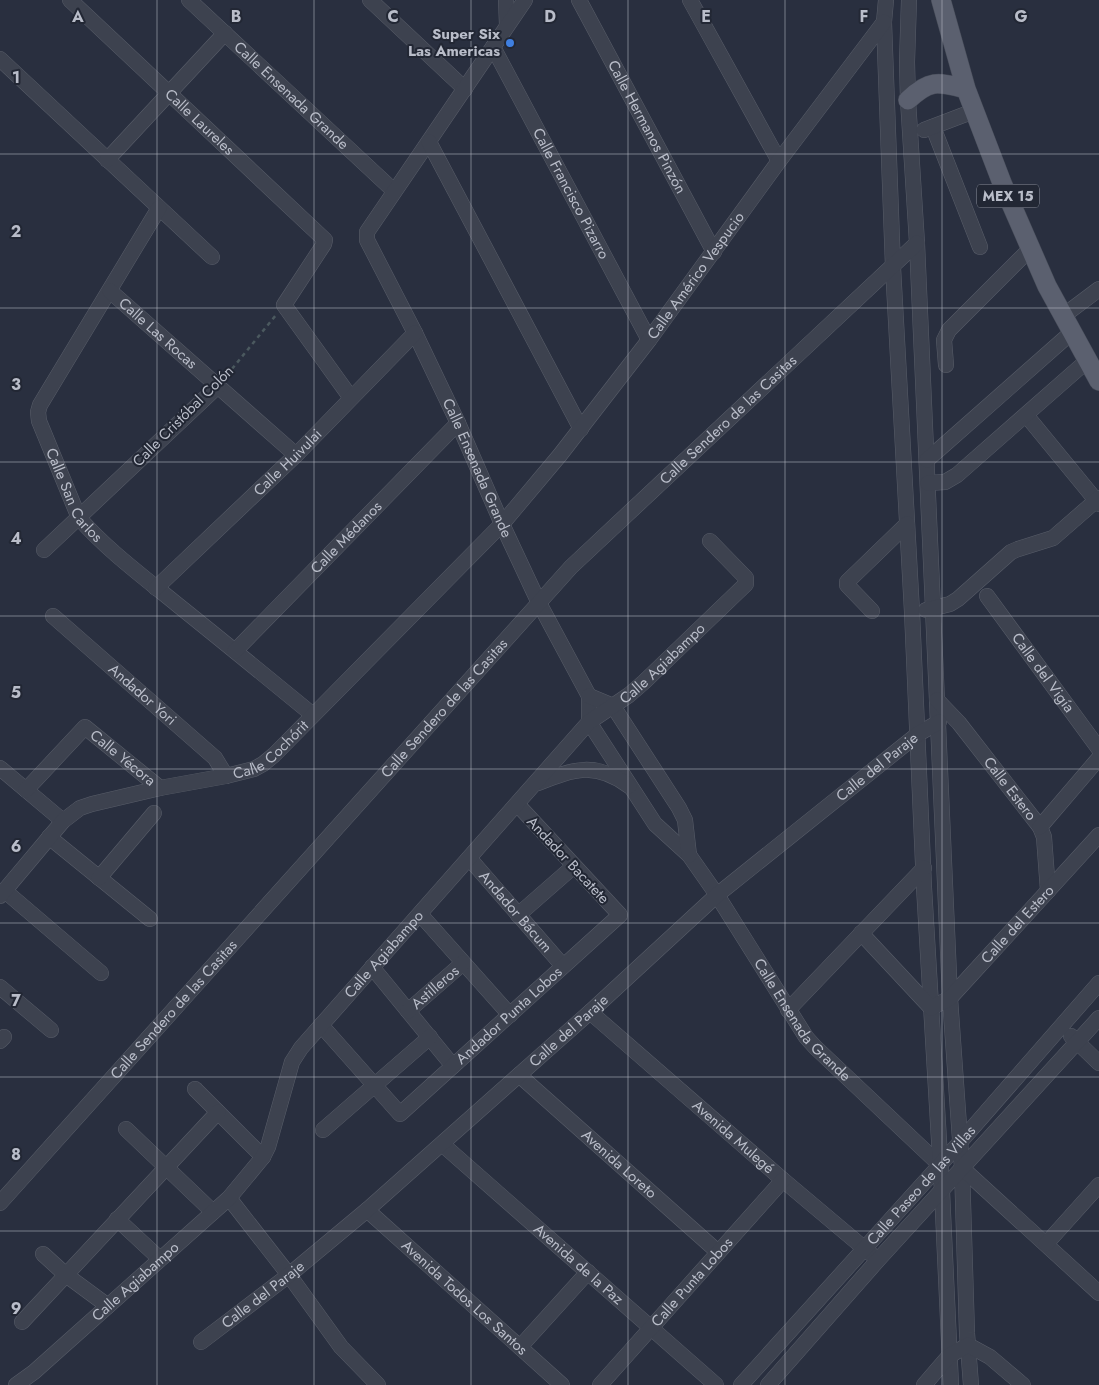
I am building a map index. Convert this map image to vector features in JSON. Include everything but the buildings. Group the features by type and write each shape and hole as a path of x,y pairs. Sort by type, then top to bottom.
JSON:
{"main road":[{"name":"MEX 15","path":"941,0 974,111 1030,249 1067,324 1099,381"},
{"path":"908,100 923,87 933,84 966,88"}],"street":[{"name":"Calle Laureles","path":"70,0 323,238 324,244 284,305"},
{"name":"Calle Ensenada Grande","path":"189,0 394,191 367,232 367,240 415,333 539,603 589,696 589,722 655,824 689,855 717,895 788,1010 814,1047 940,1165"},
{"path":"370,0 465,89"},
{"path":"506,0 507,25"},
{"path":"394,191 525,0"},
{"name":"Calle Hermanos Pinzón","path":"579,0 714,252"},
{"path":"690,0 779,161"},
{"path":"886,0 884,22 893,267 951,1385"},
{"path":"909,0 908,100 917,243 950,998 962,1168 970,1385"},
{"name":"Calle Américo Vespucio","path":"502,524 581,429 649,340 779,161 884,22"},
{"path":"107,160 225,33"},
{"name":"Calle Francisco Pizarro","path":"493,47 649,340"},
{"path":"0,59 212,257"},
{"path":"911,134 974,111"},
{"path":"933,127 980,247"},
{"path":"429,142 581,429"},
{"name":"Calle San Carlos","path":"159,208 40,405 38,412 39,421 78,518 100,541 156,588 313,715"},
{"name":"Calle Sendero de las Casitas","path":"0,1203 571,567 917,243"},
{"path":"946,365 944,340 949,330 1030,249"},
{"path":"927,460 1067,324 1099,289"},
{"name":"Calle Las Rocas","path":"110,291 296,455"},
{"path":"284,305 351,398"},
{"name":"Calle Huivulai","path":"156,588 296,455 415,333"},
{"path":"928,484 946,482 952,479 1088,360"},
{"name":"Calle Cristóbal Colón","path":"44,550 218,386"},
{"path":"912,612 950,604 1011,552 1018,548 1053,538 1098,501 1026,414"},
{"name":"Calle Médanos","path":"235,651 458,424"},
{"name":"Calle Cochórit","path":"4,886 63,821 80,808 160,788 226,776 254,769 263,764 502,524"},
{"path":"872,611 847,585 847,582 907,524"},
{"name":"Calle Agiabampo","path":"16,1385 34,1372 229,1198 264,1157 292,1062 301,1048 589,722 644,682 746,584 746,578 710,541"},
{"name":"Calle del Vigía","path":"987,596 1099,749"},
{"name":"Andador Yori","path":"53,616 215,758 226,776"},
{"path":"589,696 613,706"},
{"name":"Calle Estero","path":"937,700 960,723 1040,827 1044,837 1048,891"},
{"name":"Calle Ensenada Grande","path":"613,706 679,808 685,820 689,855"},
{"name":"Calle del Paraje","path":"201,1342 289,1274 367,1210 590,1012 717,895 918,734 939,722"},
{"name":"Calle Yécora","path":"26,790 85,727 160,788"},
{"path":"1040,827 1099,758"},
{"path":"0,768 63,821"},
{"path":"534,785 569,772 586,770 604,773 632,788"},
{"name":"Andador Bacatete","path":"517,804 620,915"},
{"path":"99,878 154,813"},
{"name":"Calle del Estero","path":"931,1008 950,998 1099,835"},
{"path":"49,837 150,919"},
{"name":"Andador Bácum","path":"470,858 563,966"},
{"path":"518,915 574,866"},
{"path":"788,1010 924,868"},
{"path":"4,886 101,973"},
{"path":"420,914 510,1015"},
{"name":"Andador Punta Lobos","path":"374,1086 400,1114 620,915"},
{"path":"861,933 931,1008"},
{"name":"Astilleros","path":"408,1011 463,963"},
{"path":"372,967 453,1066"},
{"name":"Calle Paseo de las Villas","path":"741,1385 940,1165 1099,984"},
{"path":"0,986 51,1030"},
{"name":"Avenida Mulegé","path":"590,1012 878,1260"},
{"name":"Calle Paseo de las Villas","path":"768,1385 878,1260 1099,1018"},
{"path":"321,1025 374,1086"},
{"path":"1061,1027 1099,1063"},
{"path":"323,1130 430,1037"},
{"name":"Avenida Loreto","path":"519,1075 718,1252"},
{"path":"195,1088 264,1157"},
{"path":"22,1322 218,1112"},
{"path":"126,1129 213,1212"},
{"name":"Avenida de la Paz","path":"442,1144 716,1385"},
{"path":"962,1168 1099,1294"},
{"name":"Calle Punta Lobos","path":"600,1385 783,1180"},
{"path":"1046,1244 1099,1186"},
{"path":"229,1198 289,1274 341,1347 378,1385"},
{"name":"Avenida Todos Los Santos","path":"367,1210 562,1385"},
{"path":"117,1220 160,1260"},
{"path":"43,1254 66,1275 108,1306"},
{"path":"520,1347 588,1272"},
{"path":"924,1385 949,1356 968,1346"},
{"path":"968,1346 990,1357 1024,1385"}],"path":[{"name":"Calle Cristóbal Colón","path":"218,386 284,305"}],"place":[{"name":"Super Six Las Americas","path":"510,43"}]}
